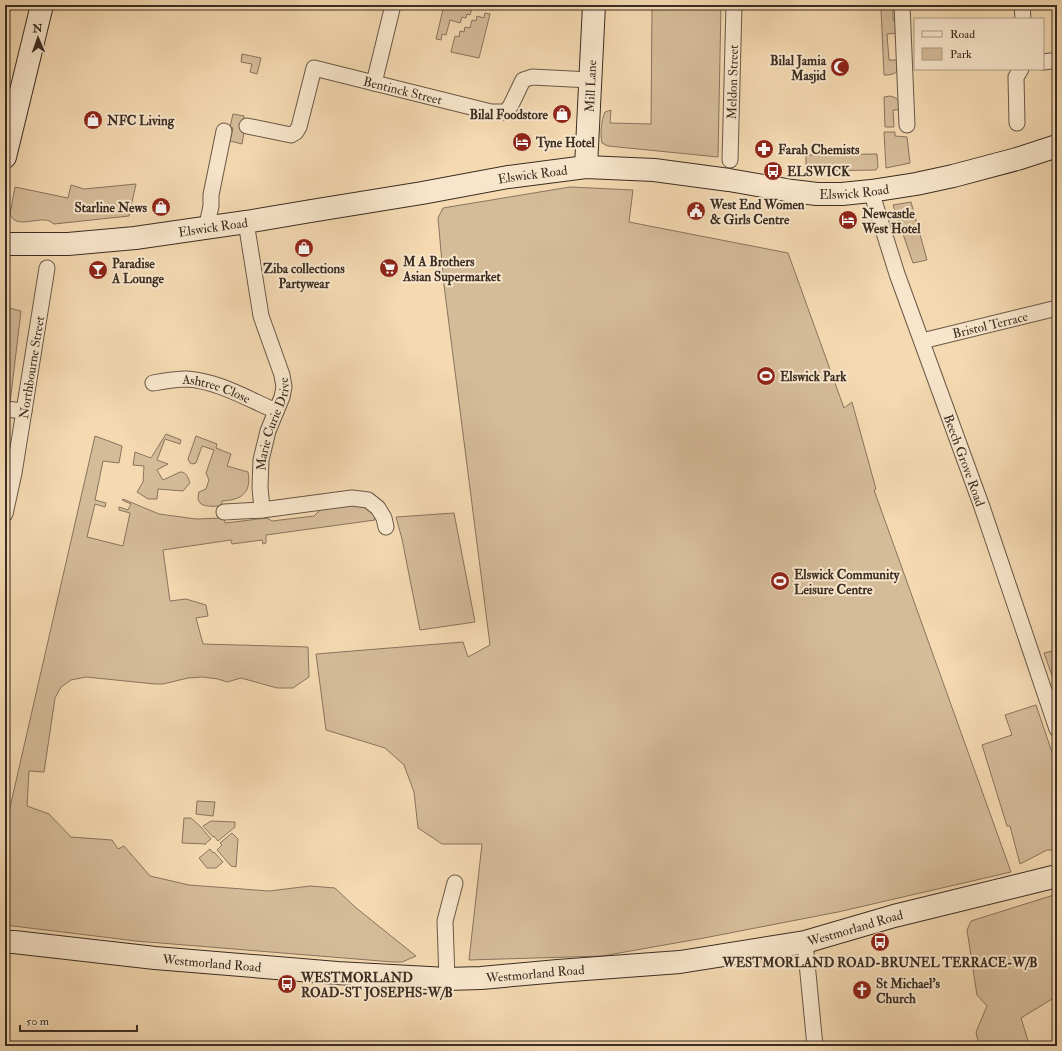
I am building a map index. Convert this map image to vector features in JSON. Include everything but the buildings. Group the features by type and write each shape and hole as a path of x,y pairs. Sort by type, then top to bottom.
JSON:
{"street":[{"path":"5,157 42,5"},
{"path":"374,83 393,5"},
{"name":"Mill Lane","path":"586,167 594,5"},
{"name":"Meldon Street","path":"730,160 734,5"},
{"path":"902,5 907,125"},
{"path":"1022,5 1023,18"},
{"name":"Bentinck Street","path":"247,126 291,135 296,132 299,127 314,68 491,112 506,112 523,80 532,77 590,80"},
{"path":"1017,123 1016,77 1020,70"},
{"path":"206,229 211,206 210,195 224,131"},
{"name":"Elswick Road","path":"5,244 68,244 128,239 206,229 508,177 586,167 654,170 730,180 792,191 842,194 916,184 953,176 1017,159 1057,146"},
{"name":"Beech Grove Road","path":"871,191 898,274 982,507 1057,729"},
{"name":"Marie Curie Drive","path":"246,222 261,316 282,375 284,387 282,397 268,431 261,460 260,487 262,510"},
{"name":"Northbourne Street","path":"5,514 9,472 24,411 47,268"},
{"name":"Bristol Terrace","path":"922,341 1057,308"},
{"name":"Ashtree Close","path":"153,383 186,379 205,382 227,389 276,411"},
{"path":"5,409 24,411"},
{"path":"224,512 262,510 352,498 368,500 378,508 384,518 386,527"},
{"name":"Westmorland Road","path":"5,942 155,958 306,971 447,979 480,978 680,962 805,942 894,916 1057,876"},
{"path":"447,979 445,921 455,883"},
{"path":"805,942 815,1046"}],"green space":[{"path":"444,5 473,5 470,15 467,14 466,18 462,17 460,23 450,20 446,35 442,34 441,40 436,39"},
{"path":"630,5 721,5 718,157 608,146 602,143 601,128 605,112 611,110 610,123 651,124 652,9 626,8"},
{"path":"893,8 893,20 898,23 898,33 887,34 889,60 899,60 899,64 896,72 884,75 881,9"},
{"path":"485,13 490,14 479,58 451,52 455,36 459,37 460,31 464,32 465,27 470,28 472,20 476,21 477,16 484,18"},
{"path":"242,54 261,58 257,74 250,72 252,64 241,62"},
{"path":"890,96 897,99 904,110 893,110 894,127 885,127 884,97"},
{"path":"233,114 244,116 241,131 244,132 242,144 230,141 233,128 230,127"},
{"path":"884,132 895,132 895,136 907,137 910,163 886,168"},
{"path":"877,154 878,167 876,170 810,171 806,167 806,155"},
{"path":"136,184 129,216 54,224 46,220 20,222 12,218 10,214 15,187 68,198 71,185 84,189"},
{"name":"Elswick Park","path":"570,187 633,190 629,222 788,253 844,408 852,402 876,489 874,490 1011,872 838,912 602,956 469,960 482,844 442,844 418,828 414,792 404,765 385,748 326,730 316,654 463,642 468,657 490,645 444,285 438,218 443,208"},
{"path":"911,202 927,260 913,263 893,205"},
{"path":"5,307 21,311 10,403 5,403"},
{"path":"166,434 181,440 180,444 165,439 157,460 168,464 157,470 163,480 182,472 187,476 190,483 183,491 158,489 157,499 148,499 137,492 143,482 144,466 133,465 135,452 151,458"},
{"path":"95,436 122,446 119,463 103,461 95,500 106,503 105,507 95,504 87,537 123,546 130,513 119,510 119,507 128,510 131,504 122,500 123,499 159,514 196,519 224,518 225,523 267,518 272,521 314,516 324,506 362,502 374,514 375,520 266,535 266,543 263,544 262,540 232,544 231,540 163,550 170,601 186,599 206,605 208,616 196,618 203,644 308,647 309,677 293,688 277,688 241,678 227,682 203,677 188,678 163,684 86,677 71,680 61,687 55,698 44,772 29,771 27,806 49,814 71,837 112,840 118,849 124,846 150,876 189,885 269,891 310,886 335,888 355,907 416,956 402,962 393,962 136,941 5,925 5,829"},
{"path":"196,436 217,444 216,448 231,454 227,466 248,472 248,485 244,494 235,499 222,501 222,506 209,506 201,504 198,497 199,492 206,489 209,480 206,473 214,450 202,446 196,463 190,463 188,459"},
{"path":"454,513 475,622 420,630 402,539 396,517"},
{"path":"1057,650 1057,690 1044,653"},
{"path":"1036,705 1057,767 1057,850 1047,850 1020,864 1010,826 1007,826 982,745 1012,735 1005,715"},
{"path":"197,801 215,802 213,816 196,814"},
{"path":"184,818 191,818 211,839 205,844 182,843"},
{"path":"211,821 235,822 235,827 218,841 203,826"},
{"path":"232,833 238,839 236,867 231,866 217,850 222,845 220,843"},
{"path":"210,849 223,862 216,868 207,868 199,858"},
{"path":"1057,894 1057,996 1021,1018 1029,1044 1019,1046 979,1046 976,1032 987,1006 977,995 967,930 971,921"}],"place":[{"name":"Bilal Jamia Masjid","path":"840,67"},
{"name":"Bilal Foodstore","path":"562,114"},
{"name":"NFC Living","path":"93,120"},
{"name":"Tyne Hotel","path":"522,142"},
{"name":"Farah Chemists","path":"764,149"},
{"name":"ELSWICK","path":"773,171"},
{"name":"Starline News","path":"161,207"},
{"name":"West End Women & Girls Centre","path":"696,211"},
{"name":"Newcastle West Hotel","path":"848,220"},
{"name":"Ziba collections Partywear","path":"304,248"},
{"name":"M A Brothers Asian Supermarket","path":"389,268"},
{"name":"Paradise A Lounge","path":"98,270"},
{"name":"Elswick Park","path":"766,376"},
{"name":"Elswick Community Leisure Centre","path":"780,581"},
{"name":"WESTMORLAND ROAD-BRUNEL TERRACE-W/B","path":"880,942"},
{"name":"WESTMORLAND ROAD-ST JOSEPHS-W/B","path":"287,984"},
{"name":"St Michael's Church","path":"862,990"}]}
